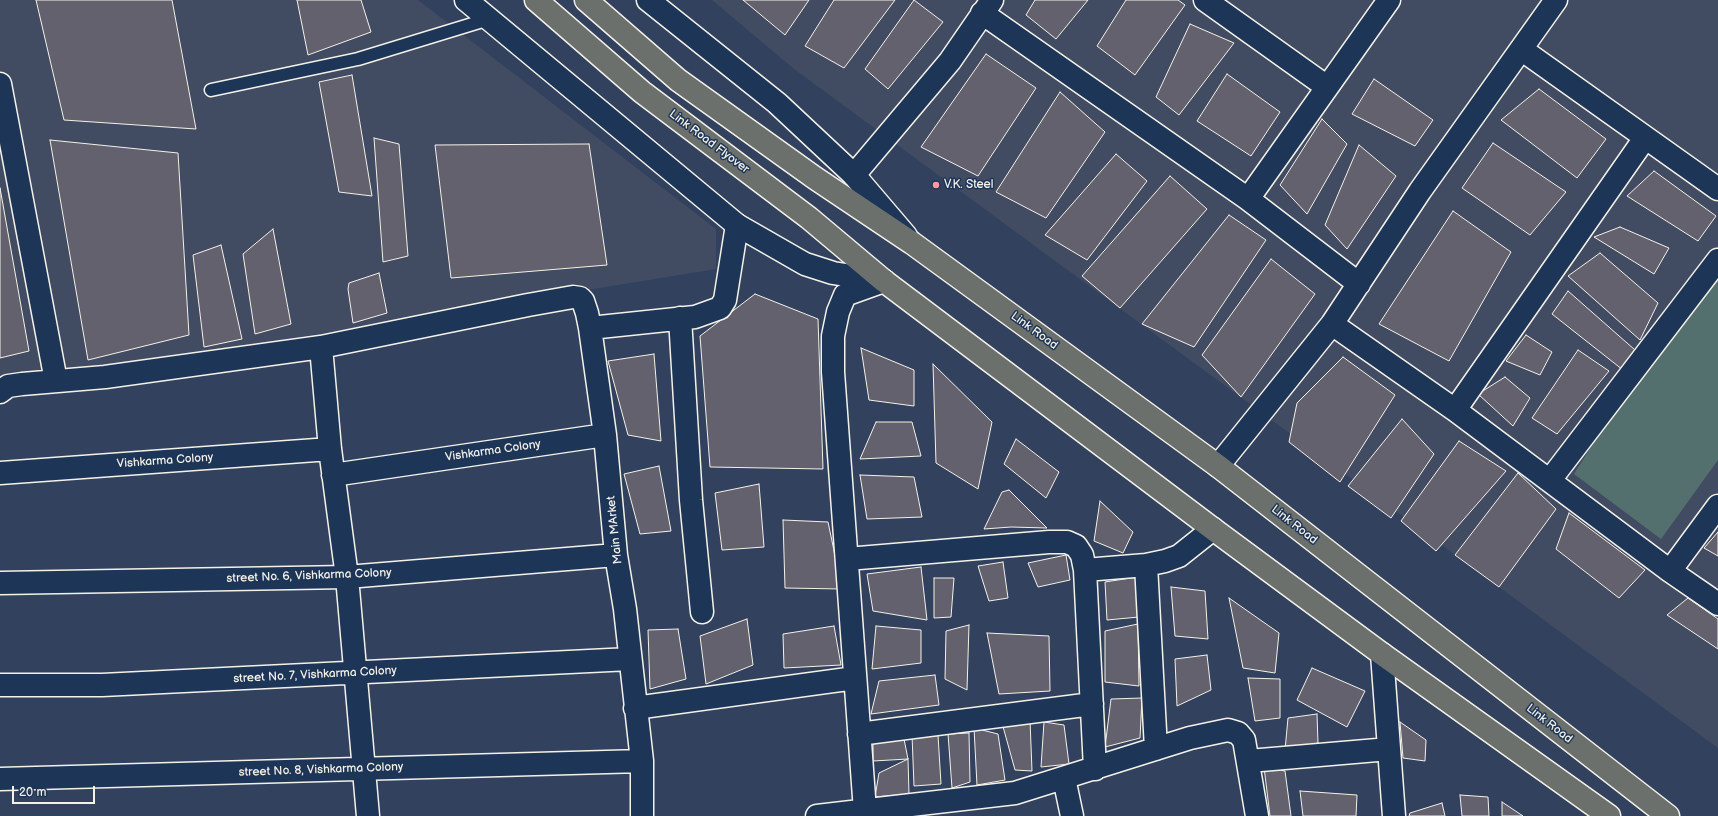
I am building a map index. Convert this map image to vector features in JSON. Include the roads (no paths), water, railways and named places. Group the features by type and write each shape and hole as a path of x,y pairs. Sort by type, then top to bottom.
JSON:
{"main road":[{"name":"Link Road Flyover","path":"536,0 642,92 809,218 884,281"},
{"path":"586,0 678,80 815,178 912,243"},
{"name":"Link Road","path":"912,243 1218,466 1668,816"},
{"path":"884,281 1213,529 1382,654 1609,816"}],"street":[{"path":"466,0 736,225 805,264 833,273 884,281"},
{"path":"648,0 777,103 854,174 912,243"},
{"path":"1206,0 1327,88"},
{"path":"1248,199 1389,0"},
{"path":"1218,466 1332,324 1420,191 1556,0"},
{"path":"854,174 950,61 987,6 1248,199 1359,284"},
{"path":"1520,49 1718,189"},
{"path":"0,84 3,113 56,381"},
{"path":"1455,410 1644,138"},
{"path":"590,328 694,317 720,308 725,300 736,225"},
{"path":"1550,480 1718,260"},
{"path":"865,811 833,372 833,336 838,312 845,295 884,281"},
{"name":"Main MArket","path":"321,347 573,297 580,298 583,301 590,328 605,435 616,555 625,609 642,761 642,816"},
{"path":"680,318 691,500 702,612"},
{"path":"1332,324 1455,410 1670,571 1718,604"},
{"path":"0,392 8,386 105,377 321,347 330,449 347,577 368,816"},
{"name":"Vishkarma Colony","path":"334,475 605,435"},
{"name":"Vishkarma Colony","path":"0,474 330,449"},
{"path":"1670,571 1718,506"},
{"path":"1085,570 1165,562 1179,556 1213,529"},
{"path":"847,559 1067,542 1076,546 1082,555 1085,570 1095,769"},
{"name":"street No. 6, Vishkarma Colony","path":"0,583 347,577 616,555"},
{"path":"1146,565 1156,748"},
{"path":"1382,654 1394,816"},
{"name":"street No. 7, Vishkarma Colony","path":"0,685 102,685 630,659"},
{"path":"636,708 856,678"},
{"path":"859,734 1092,704"},
{"path":"817,816 1015,793 1095,769 1156,748 1218,731 1228,730 1238,733 1244,740 1249,761 1257,816"},
{"path":"1249,761 1389,749"},
{"name":"street No. 8, Vishkarma Colony","path":"0,779 642,761"},
{"path":"1064,778 1072,816"}],"lane":[{"path":"211,90 358,59 489,19"}],"place":[{"name":"V.K. Steel","path":"936,185"}]}
